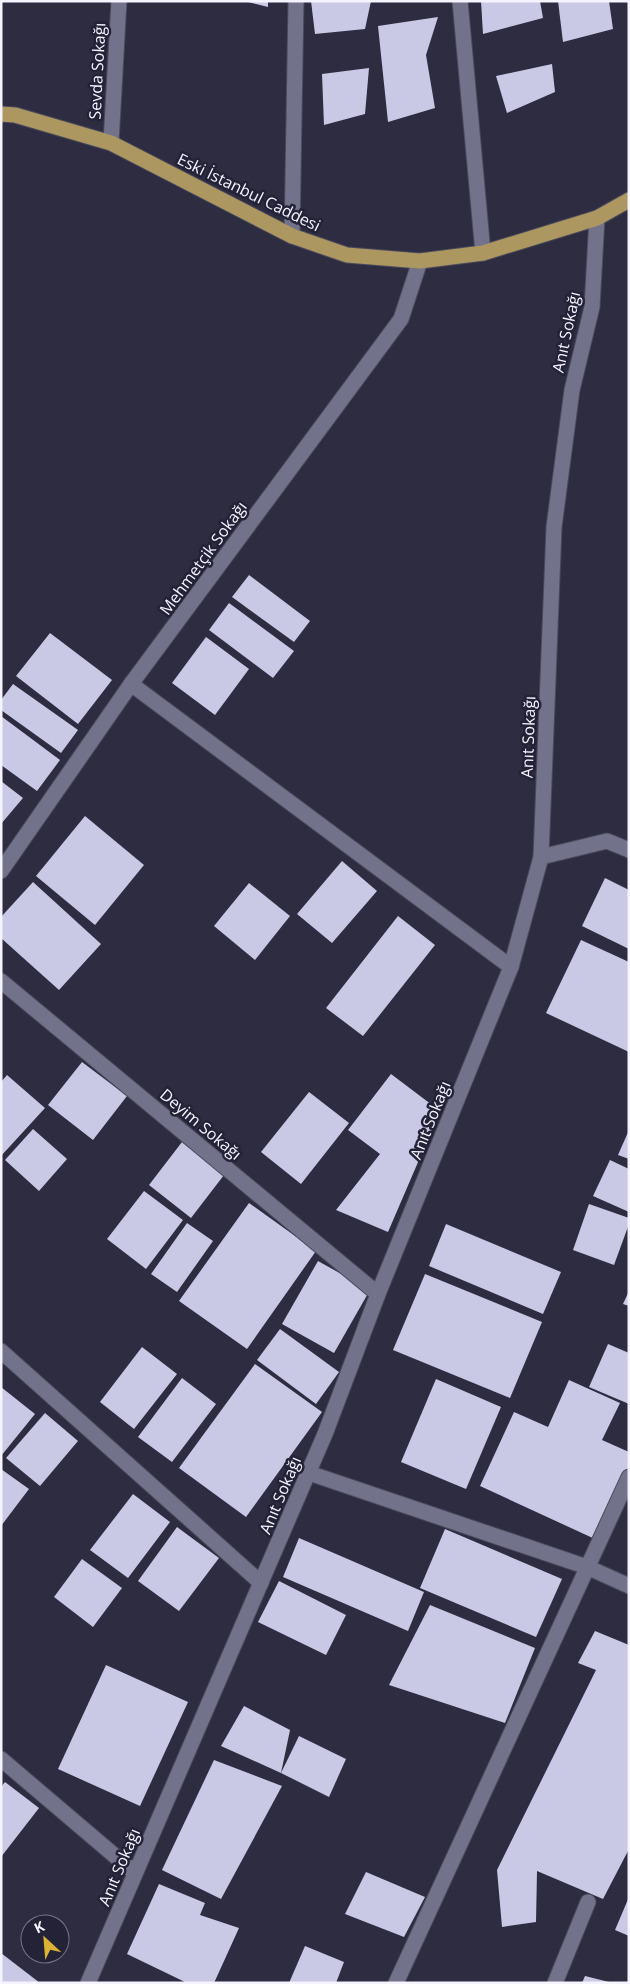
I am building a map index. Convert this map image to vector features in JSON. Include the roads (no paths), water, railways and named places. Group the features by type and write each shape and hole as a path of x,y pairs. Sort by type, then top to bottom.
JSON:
{"main road":[{"name":"Eski İstanbul Caddesi","path":"1,114 15,115 111,143 292,236 347,255 420,261 483,253 597,218 629,200"}],"street":[{"name":"Sevda Sokağı","path":"111,143 119,1"},
{"path":"292,236 296,1"},
{"path":"460,1 483,253"},
{"name":"Anıt Sokağı","path":"88,1983 309,1473 378,1294 511,967 541,857 554,528 572,390 592,307 597,218"},
{"name":"Mehmetçik Sokağı","path":"1,871 131,684 401,319 420,261"},
{"path":"131,684 511,967"},
{"path":"541,857 607,841 629,850"},
{"name":"Deyim Sokağı","path":"1,981 378,1294"},
{"path":"1,1351 261,1583"},
{"path":"309,1473 587,1567 629,1586"},
{"path":"396,1983 629,1477"},
{"path":"1,1759 135,1873"},
{"path":"555,1983 588,1902"}]}
